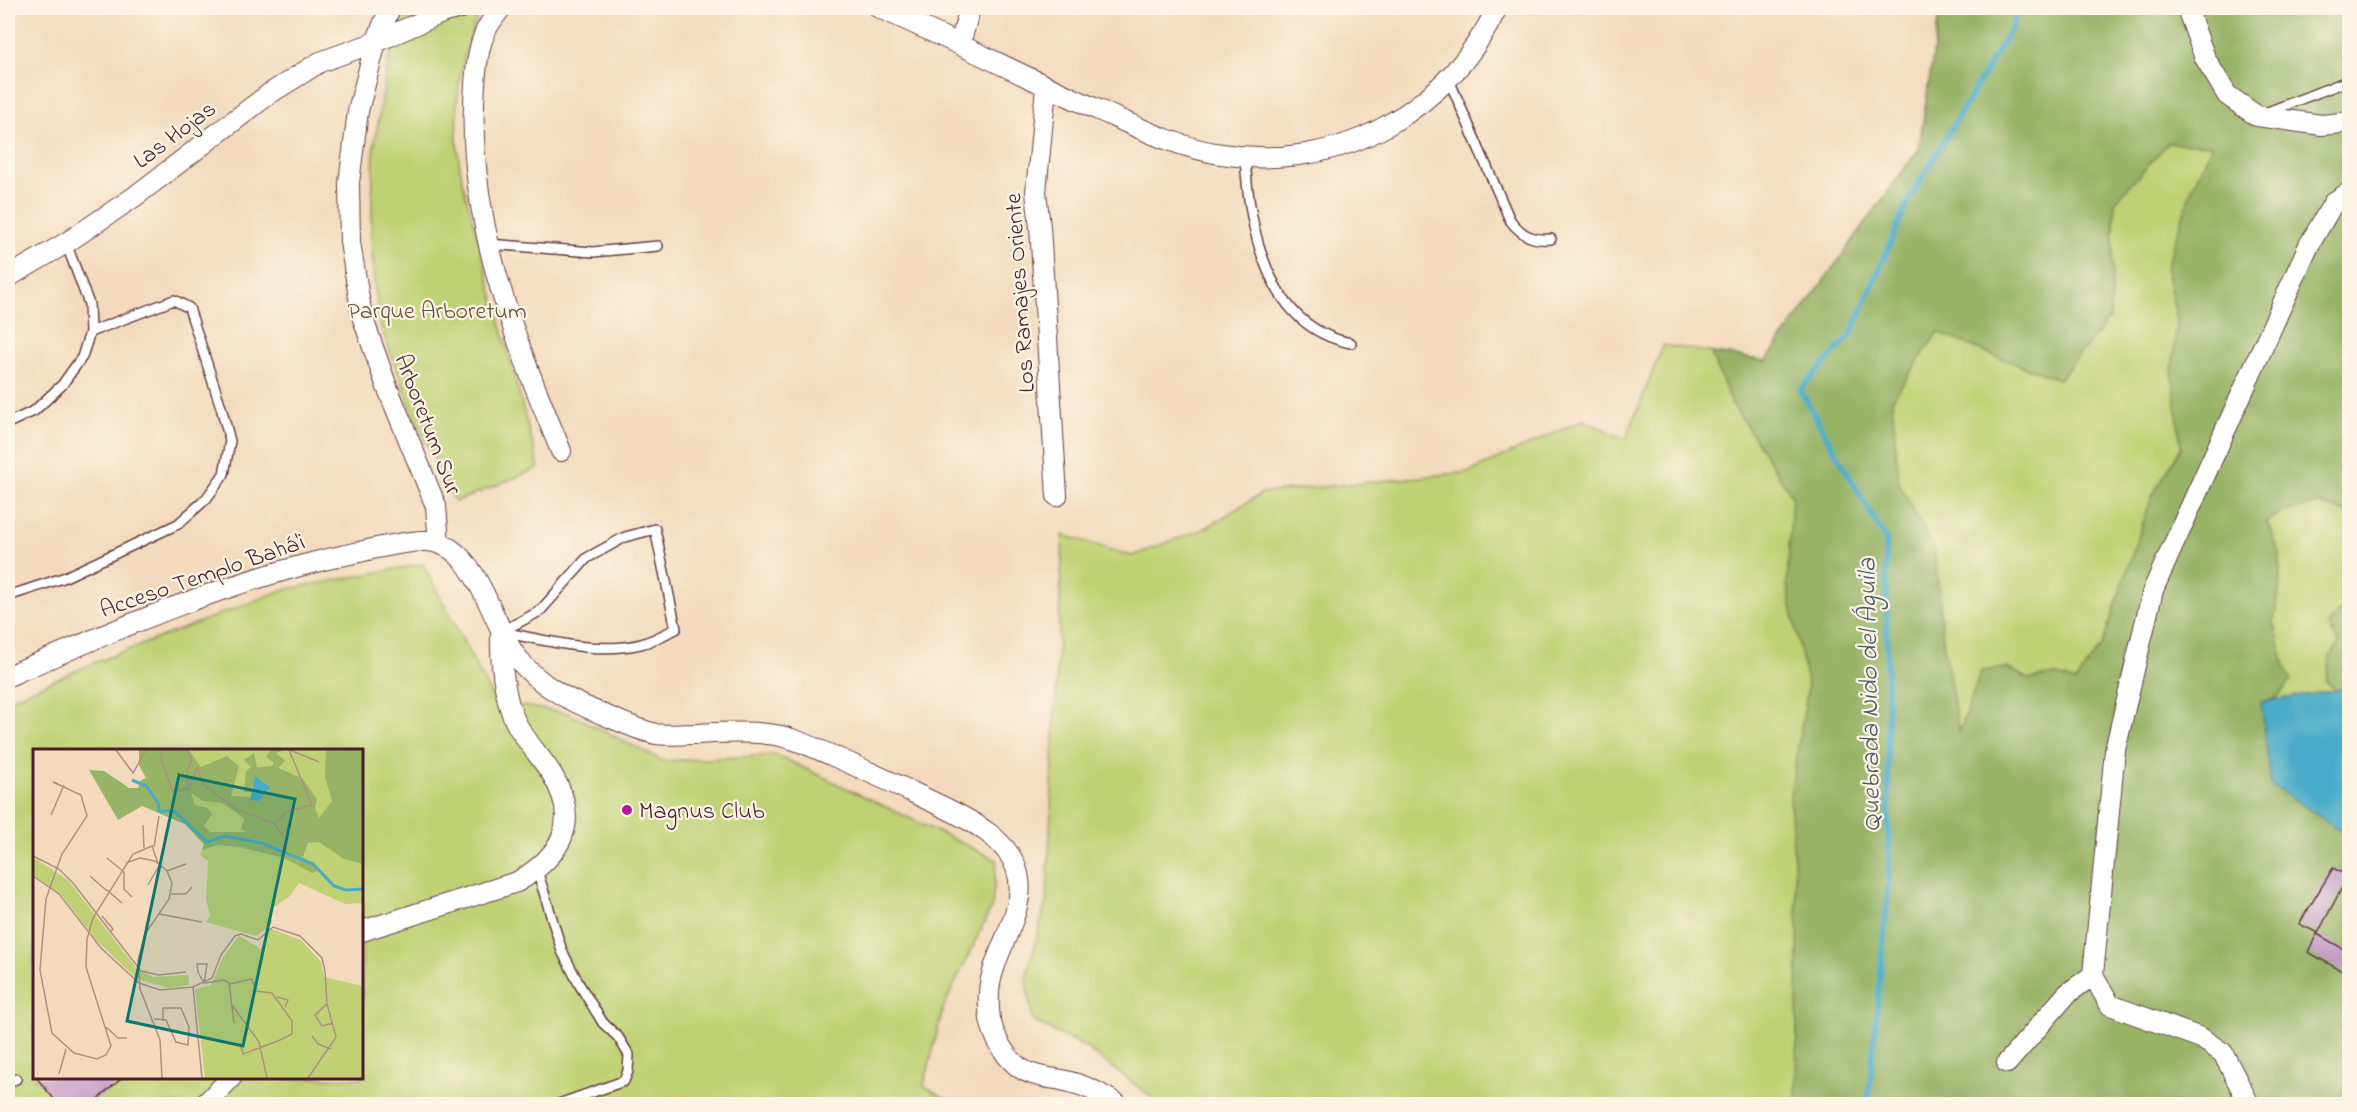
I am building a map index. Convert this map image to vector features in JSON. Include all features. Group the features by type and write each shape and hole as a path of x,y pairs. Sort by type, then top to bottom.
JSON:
{"street":[{"name":"Arboretum Sur","path":"390,8 376,42 366,76 353,147 349,183 350,242 362,316 387,387 435,506 438,543"},
{"path":"376,42 444,12 461,8"},
{"path":"501,8 484,34 476,75 475,157 480,206 488,244 522,356 561,451"},
{"path":"879,8 960,44 1046,87 1171,141 1212,152 1245,157 1296,156 1352,142 1404,116 1449,80 1485,34 1497,8"},
{"path":"960,44 970,8"},
{"path":"2187,8 2205,58 2227,95 2257,116 2322,125 2349,122"},
{"name":"Las Hojas","path":"8,277 66,243 134,196 269,94 320,62 376,42"},
{"name":"Los Ramajes Oriente","path":"1046,87 1036,192 1057,496"},
{"path":"2249,1104 2223,1053 2201,1038 2110,1005 2092,975 2115,750 2153,590 2309,245 2334,202 2349,192"},
{"name":"Acceso Templo Bahá'i","path":"8,676 130,625 266,575 395,545 424,541 438,543"},
{"path":"438,543 450,549 477,579 501,632 516,656 548,687 590,710 660,735 745,732 792,738 967,818 987,832 1006,850 1016,866 1020,881 1020,895 1015,915 996,963 988,994 991,1025 997,1042 1006,1055 1021,1069 1040,1077 1073,1083 1117,1104"},
{"path":"363,931 517,882 537,870 562,839 567,824 567,807 552,775 517,725 512,714 500,654 501,632"},
{"path":"2007,1063 2067,994 2092,975"},
{"path":"205,1104 229,1079"}],"lane":[{"path":"1449,80 1510,220 1524,235 1551,239"},
{"path":"2257,116 2349,80"},
{"path":"1245,157 1251,214 1262,255 1275,284 1293,310 1308,325 1336,340 1351,342"},
{"path":"8,423 34,411 62,385 82,357 90,332 89,304 66,243"},
{"path":"488,244 593,252 658,246"},
{"path":"8,596 63,578 178,524 206,499 224,474 230,441 189,308 174,300 90,332"},
{"path":"655,529 676,629 642,644 614,648 577,645 501,632 540,611 587,558 625,537 655,529"},
{"path":"537,870 562,951 603,1023 618,1037 629,1055 628,1071 624,1081 559,1104"}],"green space":[{"name":"Parque Arboretum","path":"404,8 481,8 461,71 457,114 459,157 462,180 539,468 455,502 414,415 380,325 374,280 371,235 374,146 389,58"},
{"path":"1940,8 2349,8 2349,1104 1309,1104 1305,1102 1156,1104 1154,1099 1085,1047 1033,1021 1026,979 1047,898 1063,535 1132,556 1206,528 1262,493 1469,472 1583,420 1626,439 1663,345 1766,361 1919,149"},
{"path":"1940,8 2349,8 2349,513 2320,504 2282,512 2267,522 2280,554 2280,586 2274,622 2291,681 2275,699 2261,702 2337,828 2349,833 2349,1104 1796,1104 1798,929 1790,795 1808,687 1787,586 1792,496 1732,404 1711,353 1766,361 1919,149","holes":["2168,143 2212,145 2191,191 2166,269 2177,320 2172,371 2181,448 2152,496 2102,645 2075,682 2056,675 2029,679 2007,668 1981,671 1959,733 1943,640 1935,552 1899,483 1892,400 1938,332 1999,358 2059,379 2110,318 2115,202"]},
{"name":"Magnus Club","path":"423,564 495,702 568,713 663,761 777,755 997,860 992,906 943,1008 924,1086 956,1104 8,1104 8,700 99,661 282,590"},
{"path":"2346,603 2349,603 2349,688 2335,690 2326,681 2330,658 2339,644 2328,625"}],"water":[{"path":"2350,688 2349,833 2337,828 2271,784 2261,702"}],"building":[{"path":"2333,868 2348,876 2318,933 2299,924"},
{"path":"2317,934 2349,952 2349,975 2308,952"},
{"path":"38,1079 121,1079 92,1104 58,1104"}],"waterway":[{"name":"Quebrada Nido del Águila","path":"1868,1104 1889,882 1886,540 1800,390 1851,335 1908,202 2013,25 2015,8"}],"place":[{"name":"Magnus Club","path":"627,810"}]}
